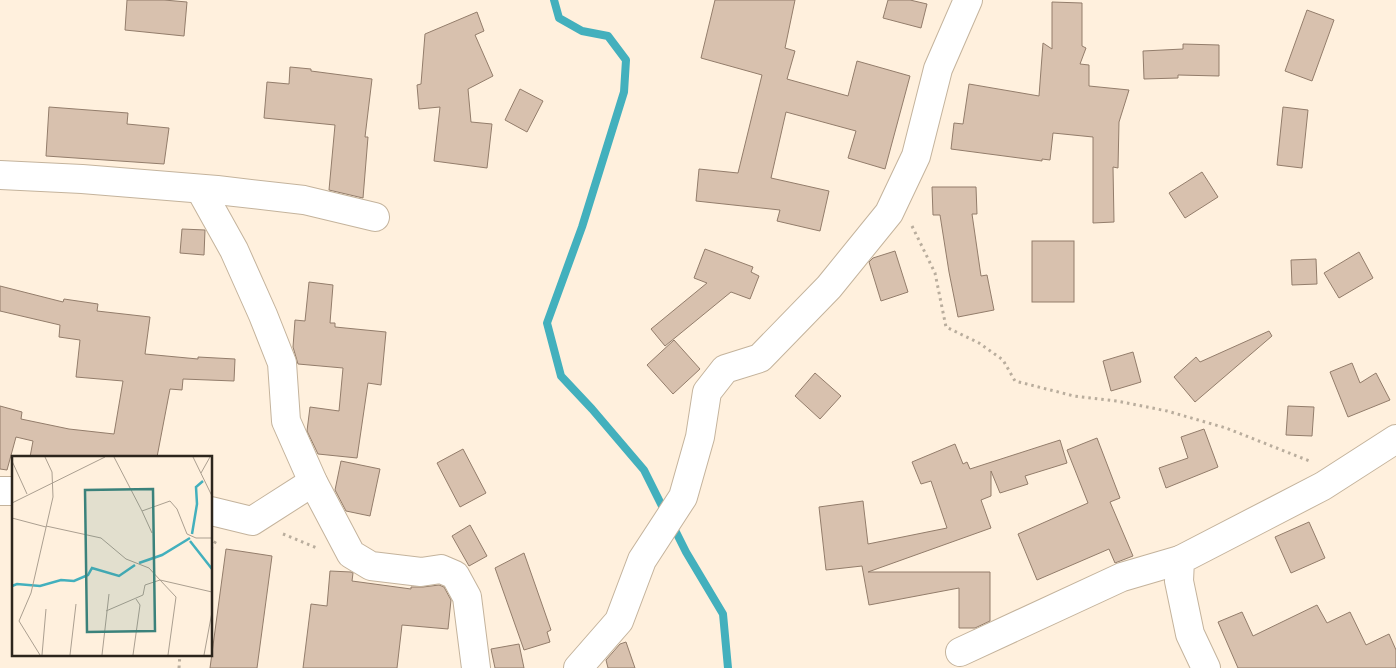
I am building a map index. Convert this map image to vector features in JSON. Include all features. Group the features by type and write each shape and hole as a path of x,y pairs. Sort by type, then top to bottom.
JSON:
{"street":[{"path":"578,668 620,621 642,560 683,496 700,437 707,392 725,369 760,358 830,287 889,213 916,156 938,70 968,0"},
{"path":"0,175 82,179 304,200 375,217"},
{"path":"200,189 234,250 282,363 286,421 313,482 351,554 371,566 420,572 440,570 455,575 467,597 476,668"},
{"path":"960,652 1122,577 1180,560 1323,486 1396,439"},
{"path":"212,512 252,521 313,482"},
{"path":"1180,560 1179,581 1190,634 1206,668"}],"path":[{"path":"897,197 935,273 946,327 979,343 1003,360 1015,381 1074,396 1117,401 1184,416 1226,428 1341,474"}],"building":[{"path":"127,0 187,2 184,36 125,30"},
{"path":"715,0 795,0 785,48 795,51 787,79 848,96 857,61 910,76 885,169 848,158 856,131 786,112 771,178 829,191 820,231 777,221 780,210 696,201 699,169 738,173 762,75 701,58"},
{"path":"888,0 910,0 927,4 921,28 883,18"},
{"path":"1052,2 1082,3 1082,46 1086,48 1080,64 1089,65 1089,86 1129,90 1119,122 1118,168 1113,167 1114,222 1093,223 1093,137 1053,133 1050,160 1042,159 1042,161 951,149 954,123 963,124 969,84 1039,96 1043,43 1052,49"},
{"path":"1307,10 1334,20 1312,81 1285,71"},
{"path":"477,12 484,31 475,35 493,76 468,89 471,122 492,124 487,168 434,161 440,107 419,109 417,85 421,84 425,34"},
{"path":"1183,44 1219,45 1219,76 1178,75 1178,78 1144,79 1143,51 1183,49"},
{"path":"290,67 372,79 365,137 368,137 363,198 329,190 335,125 264,118 267,82 289,84"},
{"path":"520,89 543,101 527,132 505,120"},
{"path":"49,107 128,113 127,124 169,128 164,164 46,156"},
{"path":"1283,107 1308,110 1302,168 1277,165"},
{"path":"1202,172 1218,197 1185,218 1169,193"},
{"path":"932,187 976,187 977,214 972,214 981,276 987,275 994,310 958,317 940,215 933,215"},
{"path":"182,229 205,230 204,255 180,253"},
{"path":"1032,241 1074,241 1074,302 1032,302"},
{"path":"705,249 753,267 751,272 759,276 750,299 731,292 665,346 651,329 707,283 694,278"},
{"path":"895,251 908,292 881,301 869,262 873,258"},
{"path":"1359,252 1373,278 1339,298 1324,273"},
{"path":"1316,259 1317,284 1292,285 1291,260"},
{"path":"309,282 333,285 330,323 335,323 335,327 386,332 381,385 368,383 357,458 318,454 307,431 310,407 339,411 343,368 298,364 293,347 295,320 305,321"},
{"path":"0,286 63,302 64,299 98,304 97,311 150,317 145,354 198,359 198,357 235,359 234,381 183,379 182,390 170,389 157,456 30,456 33,441 16,437 7,470 0,469 0,406 22,412 21,419 69,429 114,434 123,381 76,377 80,340 59,337 60,325 0,311"},
{"path":"1269,331 1272,336 1195,402 1174,377 1196,357 1200,362"},
{"path":"674,340 700,369 673,394 647,365"},
{"path":"1133,352 1141,382 1111,391 1103,361"},
{"path":"1352,363 1360,383 1376,373 1390,400 1348,417 1330,372"},
{"path":"815,373 841,396 820,419 795,396"},
{"path":"1288,406 1314,407 1312,436 1286,435"},
{"path":"1204,429 1218,467 1166,488 1159,468 1188,458 1181,437"},
{"path":"1097,438 1120,498 1110,502 1133,556 1115,563 1109,549 1037,580 1018,534 1088,503 1067,450"},
{"path":"1060,440 1067,463 1025,476 1028,484 1000,493 991,471 991,496 981,500 991,528 868,572 990,572 990,621 975,628 959,628 959,588 869,605 862,566 826,570 819,507 863,501 868,544 947,528 931,481 921,484 912,462 955,444 963,464 967,462 970,469"},
{"path":"463,449 486,493 460,507 437,463"},
{"path":"341,461 380,469 370,516 346,511 335,490"},
{"path":"1309,522 1325,558 1291,573 1275,537"},
{"path":"470,525 487,556 469,566 452,536"},
{"path":"226,549 272,556 257,668 210,668"},
{"path":"524,553 551,630 547,632 550,642 524,650 495,568"},
{"path":"330,571 351,572 353,573 352,581 411,589 411,587 439,585 444,587 451,600 448,629 402,625 397,668 303,668 311,604 327,606"},
{"path":"1317,605 1327,623 1350,612 1366,645 1389,634 1396,650 1396,668 1238,668 1218,622 1242,612 1253,636"},
{"path":"626,642 635,668 608,668 606,660 620,644"},
{"path":"519,644 524,668 495,668 491,649"}],"waterway":[{"path":"554,0 559,18 582,31 608,36 626,60 624,92 582,227 547,323 561,376 644,470 666,514"},
{"path":"672,524 686,552 723,614 728,668"}]}
